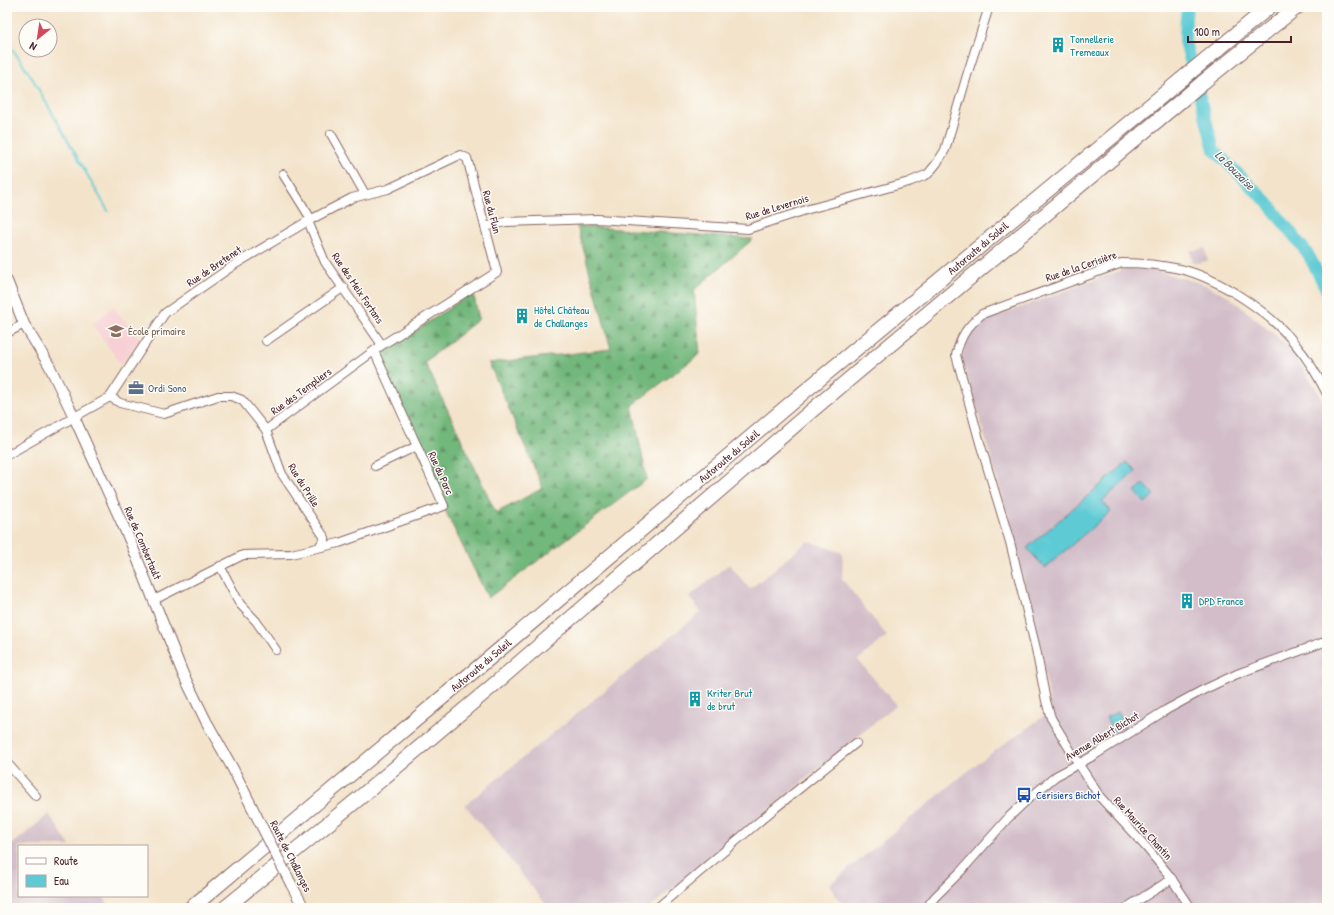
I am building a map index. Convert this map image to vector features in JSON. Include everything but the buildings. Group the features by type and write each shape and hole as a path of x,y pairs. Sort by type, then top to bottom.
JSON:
{"highway":[{"name":"Autoroute du Soleil","path":"191,908 488,660 804,392 1270,7"},
{"name":"Autoroute du Soleil","path":"225,908 357,800 490,688 816,407 1202,83 1297,7"}],"street":[{"name":"Rue de Levernois","path":"485,227 505,222 597,219 748,229 809,209 909,182 928,174 945,150 990,7"},
{"path":"331,134 365,194"},
{"name":"Rue de Bretenet","path":"110,397 165,313 234,265 309,220 352,198 388,189 460,155 467,158"},
{"name":"Rue du Flun","path":"467,158 497,272"},
{"name":"Rue des Meix Fortans","path":"283,174 309,220 325,262 344,287 382,345"},
{"name":"Rue de la Cerisière","path":"1078,763 1051,718 1010,542 980,443 956,355 959,342 969,325 982,314 1122,263 1146,264 1180,269 1211,280 1235,293 1271,319 1296,344 1318,374 1327,394"},
{"name":"Rue des Templiers","path":"110,397 120,403 164,414 218,396 231,396 242,400 266,430 382,345 497,272"},
{"name":"Rue de Combertault","path":"7,280 24,324 49,365 128,537 183,674 256,815"},
{"path":"266,342 344,287"},
{"path":"7,333 24,324"},
{"name":"Rue du Parc","path":"319,548 339,543 444,506 374,351"},
{"path":"8,453 110,397"},
{"name":"Rue du Prille","path":"266,430 282,474 325,538 319,548"},
{"path":"375,466 417,446"},
{"path":"154,600 243,554 291,554 319,548"},
{"path":"220,566 240,604 256,621 276,650"},
{"name":"Avenue Albert Bichot","path":"928,906 1014,812 1056,776 1078,763 1094,756 1166,710 1203,690 1236,674 1327,641"},
{"path":"657,908 856,742"},
{"path":"7,763 36,796"},
{"name":"Rue Maurice Chantin","path":"1078,763 1100,797 1146,847 1172,879 1190,908"},
{"name":"Route de Challanges","path":"256,815 304,908"},
{"path":"1126,908 1172,879"}],"shaded area":[{"path":"1205,248 1208,261 1193,264 1190,251"},
{"path":"1127,268 1154,270 1204,284 1228,296 1287,345 1327,405 1327,614 1325,637 1327,648 1327,908 845,908 829,885 979,762 1044,716 1051,709 1038,638 1004,501 962,360 965,343 974,328 984,321"},
{"name":"École primaire","path":"114,306 121,317 140,339 121,364 92,324"},
{"path":"808,541 843,553 842,579 887,636 858,660 896,705 649,908 549,908 465,805 701,612 689,597 729,564 750,589"},
{"path":"49,814 69,845 18,845 18,897 104,897 110,908 7,908 7,849"}],"green space":[{"path":"577,226 753,239 694,290 700,354 632,405 647,479 488,598 444,508 377,357 473,292 479,319 425,362 496,513 543,488 489,363 611,349"}],"water":[{"path":"1127,462 1136,471 1102,501 1111,511 1045,568 1027,548"},
{"path":"1144,484 1154,495 1145,503 1135,491"},
{"path":"1119,712 1125,726 1112,731 1106,717"}],"waterway":[{"name":"La Bouzaise","path":"1188,7 1186,15 1185,41 1214,150 1267,202 1308,254 1327,291"},
{"path":"7,41 31,76 108,211"}],"place":[{"name":"Tonnellerie Tremeaux","path":"1058,45"},
{"name":"Hôtel Château de Challanges","path":"522,316"},
{"name":"École primaire","path":"116,331"},
{"name":"Ordi Sono","path":"136,388"},
{"name":"DPD France","path":"1187,601"},
{"name":"Kriter Brut de brut","path":"695,699"},
{"name":"Cerisiers Bichot","path":"1024,795"}]}
